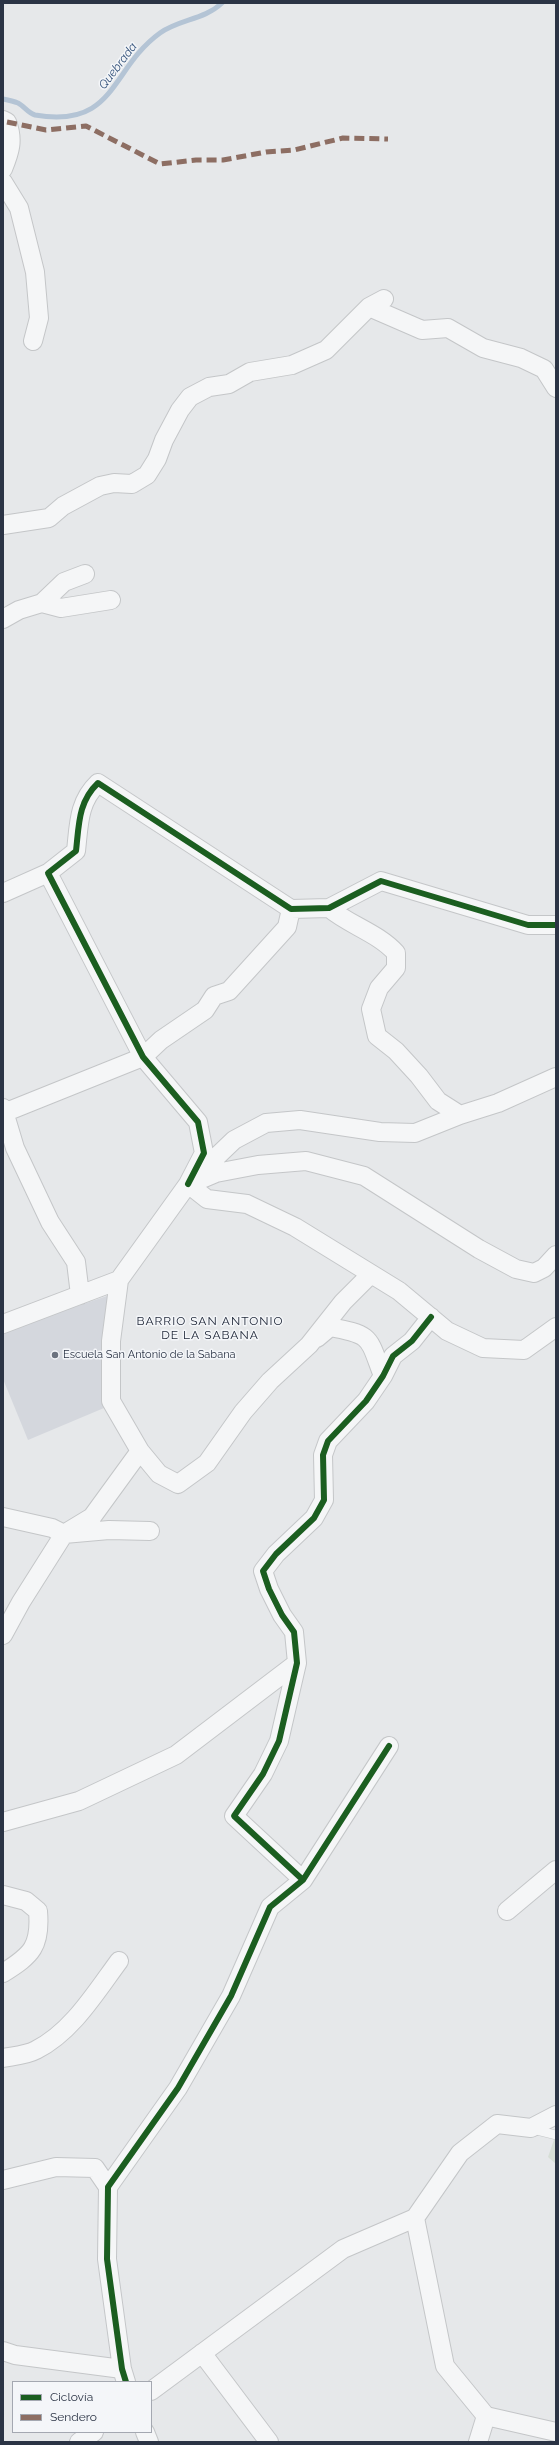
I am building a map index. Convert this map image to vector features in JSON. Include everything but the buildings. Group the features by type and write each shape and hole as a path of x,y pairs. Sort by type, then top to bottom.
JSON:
{"street":[{"path":"3,120 7,122 11,133 11,150 3,169"},
{"path":"3,182 19,208 35,272 39,318 33,341"},
{"path":"3,526 49,518 63,506 100,486 114,483 132,484 147,474 157,460 164,440 180,410 190,398 209,387 229,384 250,372 292,365 326,350 376,303 422,330 448,328 483,348 521,358 544,369 556,388"},
{"path":"3,619 19,610 42,603 64,582 86,574"},
{"path":"42,603 61,608 111,600"},
{"path":"3,893 48,873 76,851 80,815 90,791 98,783 291,909 329,908 381,881 528,925 556,925"},
{"path":"48,873 143,1057 198,1122 204,1153 188,1184 119,1280 111,1341 111,1401 140,1451 159,1474 178,1484 207,1463 243,1412 270,1381 330,1327 358,1332 371,1342 383,1376"},
{"path":"329,908 343,920 387,943 396,953 396,968 379,988 371,1009 377,1036 396,1051 419,1076 438,1101 460,1115"},
{"path":"80,1295 76,1262 50,1222 15,1148 4,1110 143,1057 161,1040 205,1010 214,996 229,991 287,927 291,909"},
{"path":"188,1184 234,1140 266,1123 300,1120 380,1132 415,1133 460,1115 498,1103 556,1077"},
{"path":"188,1184 216,1173 258,1165 306,1161 364,1176 479,1249 516,1269 534,1273 544,1268 556,1255"},
{"path":"188,1184 207,1199 247,1204 295,1227 399,1291 447,1331 483,1348 524,1350 556,1327"},
{"path":"309,1345 343,1302 371,1274"},
{"path":"3,1324 119,1280"},
{"path":"303,1880 234,1816 263,1774 279,1741 297,1663 294,1632 282,1615 269,1589 263,1571 276,1554 314,1518 324,1500 323,1454 328,1441 361,1406 383,1376 393,1356 412,1341 431,1317"},
{"path":"3,1634 21,1602 64,1534 92,1517 140,1451"},
{"path":"3,1517 52,1528 64,1534 110,1530 150,1531"},
{"path":"3,1822 79,1801 176,1755 297,1663"},
{"path":"3,2351 15,2355 124,2376 107,2259 108,2187 178,2088 231,1996 270,1907 303,1880 389,1746"},
{"path":"507,1911 556,1870"},
{"path":"3,1894 26,1901 38,1911 40,1933 31,1953 3,1973"},
{"path":"3,2058 36,2050 65,2029 92,1998 119,1961"},
{"path":"152,2390 343,2249 415,2218 460,2153 497,2124 531,2128 556,2115"},
{"path":"3,2180 56,2167 95,2168 108,2187"},
{"path":"415,2218 445,2366 486,2416 556,2432"},
{"path":"202,2353 269,2442"},
{"path":"478,2442 486,2416"},
{"path":"79,2442 92,2433"}],"lane":[{"path":"531,2128 556,2135"}],"shaded area":[{"name":"Escuela San Antonio de la Sabana","path":"110,1295 104,1408 28,1440 3,1379 3,1331"},
{"path":"556,2134 556,2164 548,2157"}],"waterway":[{"name":"Quebrada","path":"3,99 18,103 30,113 35,115 62,117 82,113 97,105 109,93 144,47 160,33 168,28 208,13 222,3"}],"marked path":[{"path":"7,122 46,130 86,126 160,164 196,160 223,160 266,152 294,150 343,138 388,139"}],"cycle path":[{"path":"188,1184 204,1153 198,1122 143,1057 48,873 76,851 79,823 83,806 91,790 98,783 291,909 329,908 381,881 528,925 556,925"},
{"path":"303,1880 234,1816 263,1774 279,1741 297,1663 294,1632 282,1615 269,1589 263,1571 276,1554 314,1518 324,1500 323,1455 328,1441 366,1401 383,1376 393,1356 412,1341 431,1317"},
{"path":"126,2381 122,2369 107,2259 108,2187 178,2088 231,1996 270,1907 303,1880 389,1746"}],"place":[{"name":"Escuela San Antonio de la Sabana","path":"55,1355"}],"district":[{"name":"BARRIO SAN ANTONIO DE LA SABANA","path":"210,1328"}]}
